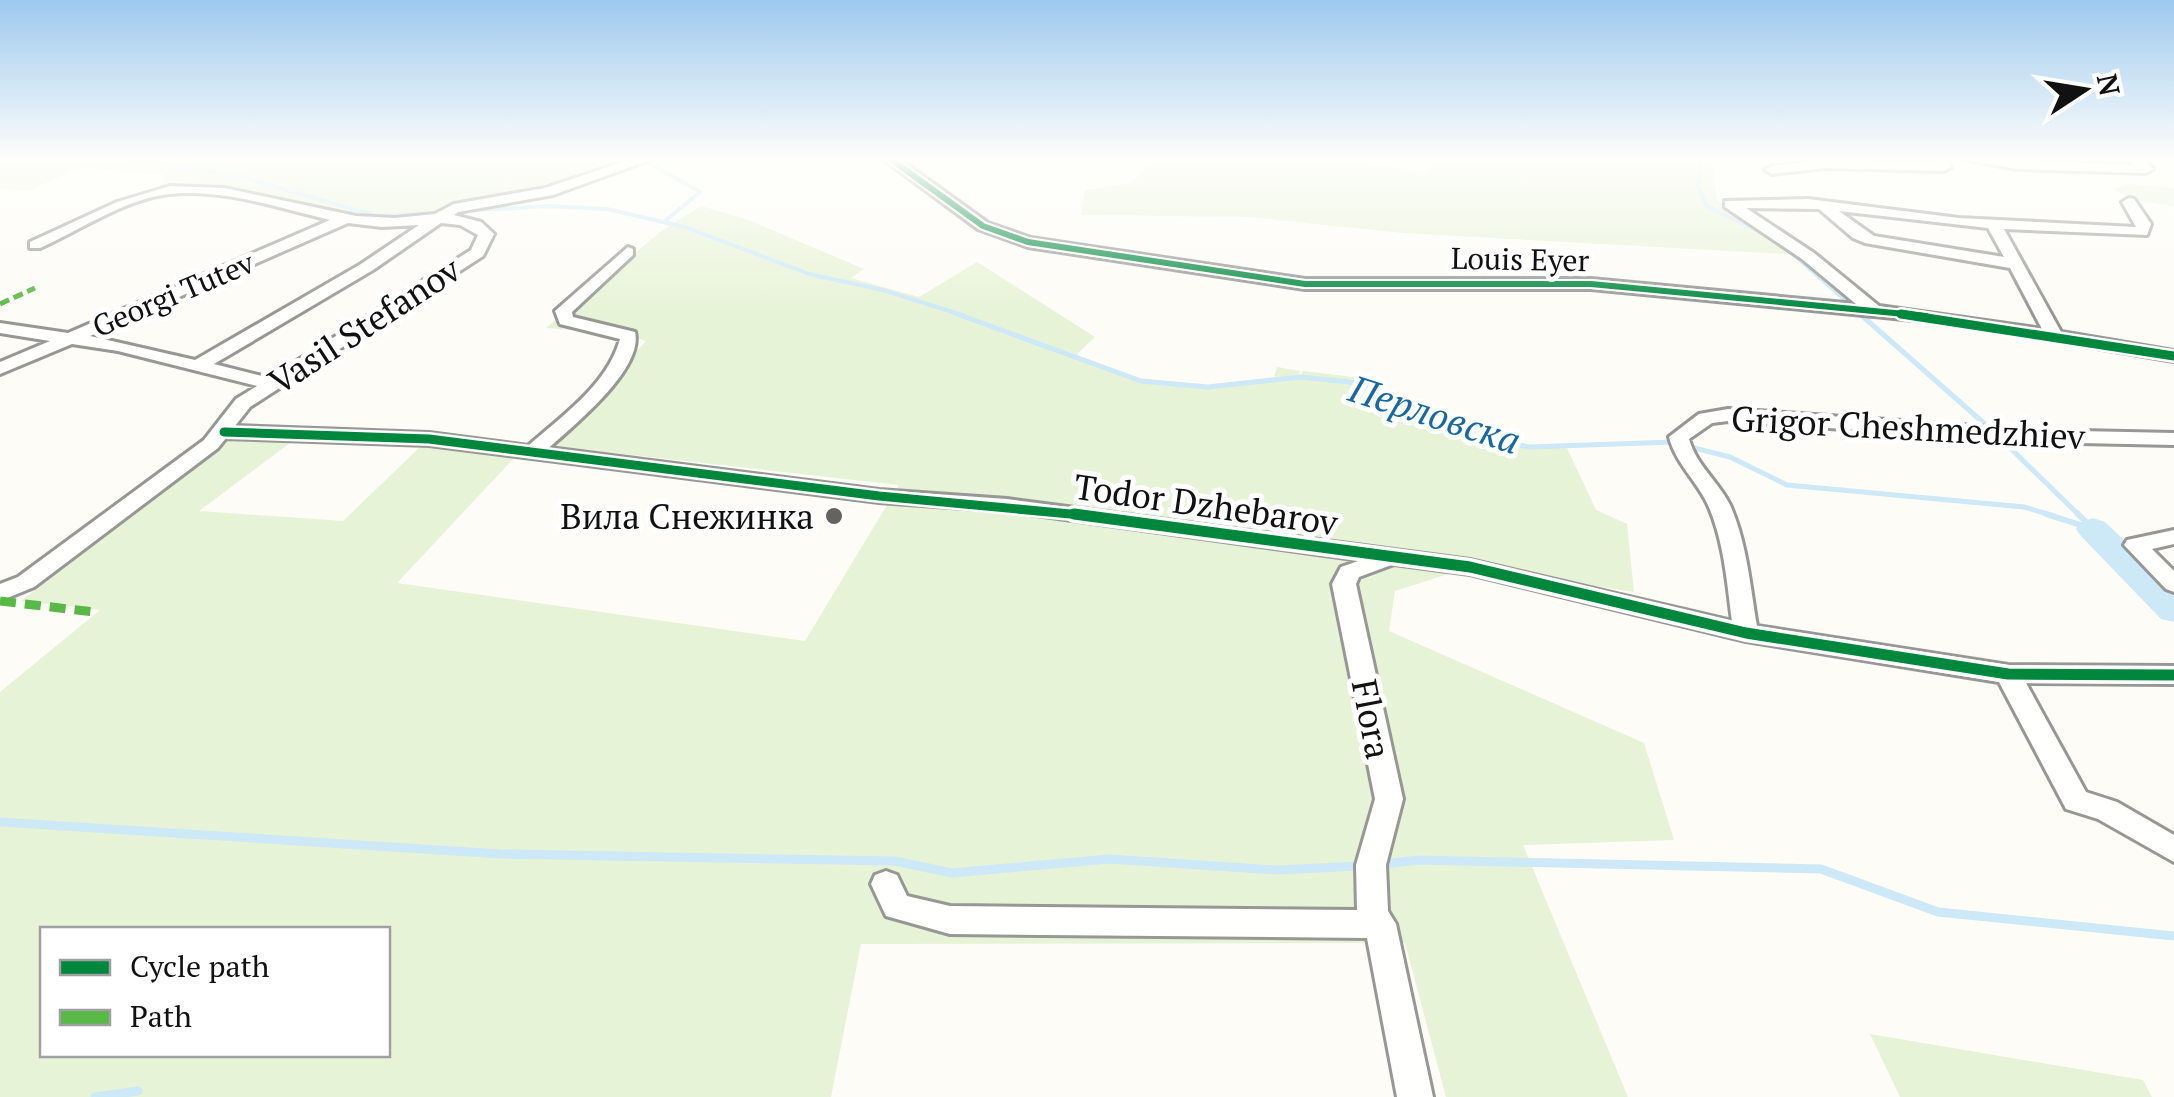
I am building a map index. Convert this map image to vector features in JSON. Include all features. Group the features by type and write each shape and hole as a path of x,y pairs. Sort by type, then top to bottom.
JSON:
{"street":[{"path":"34,245 120,209"},
{"path":"311,209 380,223 433,218"},
{"name":"Vasil Stefanov","path":"433,218 451,209"},
{"name":"Louis Eyer","path":"960,209 983,226 1028,242 1305,284 1550,282 1859,309 2174,356"},
{"path":"1738,209 1808,256 1859,309"},
{"path":"1828,209 1870,240 2014,264"},
{"path":"1858,209 1994,225 2142,232 2144,224 2134,209"},
{"name":"Georgi Tutev","path":"0,369 347,218"},
{"name":"Vasil Stefanov","path":"0,593 26,582 224,432 230,415 272,384 483,247 486,234 480,228 433,218"},
{"path":"199,365 367,267 433,218"},
{"path":"1994,225 2055,336"},
{"path":"232,250 262,256"},
{"path":"534,452 587,402 622,360 630,336 566,320 563,312 628,252"},
{"path":"0,328 70,337 272,384"},
{"name":"Grigor Cheshmedzhiev","path":"1746,633 1724,520 1716,499 1680,444 1706,418 1728,415 2033,436 2174,439"},
{"name":"Todor Dzhebarov","path":"224,432 429,439 879,496 1008,505 1470,567 1746,633 2008,674 2174,675"},
{"path":"2174,537 2135,545 2174,584"},
{"name":"Flora","path":"1394,556 1349,572 1344,584 1389,799 1372,865 1376,919 1414,1097"},
{"path":"2008,674 2076,802 2108,810 2174,850"},
{"path":"886,884 898,907 950,920 1376,919"}],"green space":[{"path":"325,209 437,209 416,219 359,217"},
{"path":"696,209 712,209 746,219 864,269 851,278 919,297 977,262 1095,337 1074,357 1141,381 1208,387 1282,379 1274,376 1277,367 1300,371 1299,377 1303,371 1362,378 1365,384 1486,436 1567,448 1596,510 1627,524 1634,592 1470,567 1395,591 1389,631 1644,743 1674,840 1523,845 1628,1097 1446,1097 1405,943 861,944 831,1097 0,1097 0,692 100,610 21,601 229,436 294,440 199,511 343,521 420,447 515,457 397,583 805,641 899,485 551,446 646,341 624,334 546,328 660,232"},
{"path":"1082,209 1731,209 1801,255 1404,233 1249,217 1081,215"},
{"path":"1870,1034 2143,1080 2152,1097 1900,1097"}],"waterway":[{"path":"353,209 377,216 494,209"},
{"path":"608,209 685,227 809,274 883,290 965,316"},
{"name":"Перловска","path":"665,221 679,209"},
{"path":"1713,209 1768,236"},
{"path":"1779,242 1863,316"},
{"name":"Перловска","path":"957,314 1141,381 1208,387 1301,377 1367,384 1476,436 1529,447 1674,442"},
{"path":"1860,314 1986,425"},
{"path":"2003,441 2080,516"},
{"name":"Перловска","path":"1686,446 1730,457 1787,485 2024,507 2054,516"},
{"name":"Перловска","path":"2046,514 2093,529"},
{"path":"2080,516 2092,528"},
{"name":"Перловска","path":"2093,529 2174,610"},
{"path":"0,822 501,854 895,861 952,873 1109,859 1277,870 1360,866"},
{"path":"1383,864 1419,860 1821,869 1938,912 2174,936"},
{"path":"95,1097 138,1091"}],"marked path":[{"path":"0,304 35,288"},
{"path":"0,601 94,612"}],"cycle path":[{"path":"960,209 983,226 1028,242 1305,284 1591,284 1954,319 2174,356"},
{"path":"224,432 429,439 879,496 1007,505 1470,567 1746,633 2008,674 2174,675"}],"place":[{"name":"Вила Снежинка","path":"834,516"}]}
